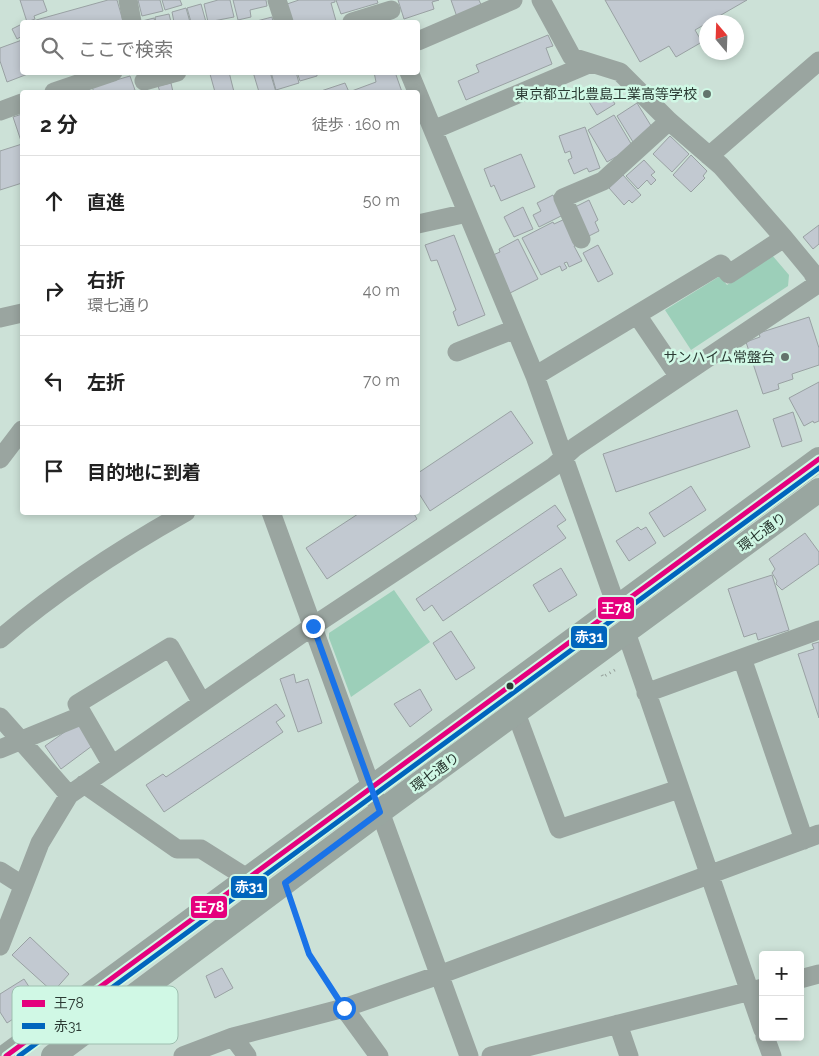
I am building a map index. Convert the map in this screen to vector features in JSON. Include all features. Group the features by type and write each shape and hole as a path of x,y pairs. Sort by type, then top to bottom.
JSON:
{"main road":[{"name":"環七通り","path":"101,986 819,458"},
{"name":"環七通り","path":"147,986 380,812 819,490"},
{"name":"環七通り","path":"6,1056 22,1044"},
{"name":"環七通り","path":"53,1056 69,1044"}],"street":[{"path":"128,0 132,20"},
{"path":"277,0 283,20"},
{"path":"420,40 512,0"},
{"path":"0,946 22,885 40,843 69,795 313,626 553,467 575,448 819,284 812,272 722,166 669,121 620,72 572,57 541,0"},
{"path":"359,20 391,11"},
{"path":"709,156 819,61"},
{"path":"433,130 591,63"},
{"path":"60,90 104,75"},
{"path":"145,82 167,75"},
{"path":"410,75 416,90"},
{"path":"420,99 534,376 617,608"},
{"path":"0,111 20,104"},
{"path":"580,239 563,198 603,181 669,121"},
{"path":"420,224 467,213"},
{"path":"534,376 721,264 729,274 784,238"},
{"path":"0,318 20,313"},
{"path":"637,314 679,377"},
{"path":"457,352 515,329"},
{"path":"0,458 20,433"},
{"path":"0,639 86,572 181,515"},
{"path":"272,515 469,1056"},
{"path":"646,693 819,630"},
{"path":"626,632 708,874 756,989 759,1007"},
{"path":"112,765 77,704 170,647 202,702"},
{"path":"183,1056 233,1037 344,1008 439,975 812,837 742,658"},
{"path":"516,713 558,829 679,789"},
{"path":"0,749 83,714"},
{"path":"0,717 69,795"},
{"path":"84,784 177,849 201,849 247,878"},
{"path":"0,871 22,885"},
{"path":"804,978 819,974"},
{"path":"491,1056 756,989"},
{"path":"344,1008 379,1056"},
{"path":"618,1024 629,1056"},
{"path":"233,1037 247,1056"},
{"path":"766,1041 772,1056"}],"path":[{"path":"285,883 309,954 344,1008"}],"green space":[{"path":"772,255 789,275 788,286 691,350 665,310 720,276 727,285"},
{"path":"394,590 430,642 351,697 329,638 329,633"}],"building":[{"path":"20,0 43,0 47,11 34,16 35,19 26,20"},
{"path":"108,0 117,0 123,20 36,20"},
{"path":"138,0 160,0 163,11 142,16"},
{"path":"162,0 180,0 182,5 165,10"},
{"path":"218,0 230,0 234,17 208,20 204,4"},
{"path":"233,0 266,0 267,6 250,10 251,17 238,20"},
{"path":"299,0 335,0 335,2 331,3 336,20 288,20 284,5"},
{"path":"336,0 377,0 378,3 341,14"},
{"path":"398,0 439,0 432,2 434,9 404,19"},
{"path":"451,0 479,0 482,7 457,17"},
{"path":"605,0 747,0 721,15 699,15 699,28 695,30 699,37 699,44 676,57 669,46 640,62"},
{"path":"201,4 205,20 190,20 187,8"},
{"path":"186,8 189,20 174,20 172,12"},
{"path":"169,14 170,20 156,20 155,17"},
{"path":"272,17 273,20 261,20"},
{"path":"20,25 20,37 17,39 12,29"},
{"path":"548,35 553,46 546,48 552,64 466,100 458,81 479,72 476,65"},
{"path":"20,41 20,75 25,75 7,82 0,61 0,48"},
{"path":"210,75 230,75 234,90 214,90"},
{"path":"254,75 271,75 275,90 258,90"},
{"path":"272,75 297,75 299,83 276,90"},
{"path":"298,75 317,75 317,76 300,81"},
{"path":"375,75 396,75 401,90 354,90 376,82"},
{"path":"130,76 135,90 93,90 92,87"},
{"path":"171,83 173,90 159,90 158,86"},
{"path":"345,83 348,90 324,90"},
{"path":"604,86 615,104 597,115 586,97"},
{"path":"637,103 653,129 633,142 617,116"},
{"path":"20,115 20,138 13,117"},
{"path":"614,115 633,147 607,162 588,130"},
{"path":"585,127 600,168 589,172 587,168 574,174 568,160 572,158 570,151 565,153 559,136"},
{"path":"670,136 689,154 672,172 653,154"},
{"path":"20,145 20,184 0,190 0,151"},
{"path":"521,154 535,187 501,201 494,185 491,187 484,169"},
{"path":"691,155 707,171 703,176 705,178 691,192 673,175"},
{"path":"644,160 655,172 651,175 656,180 651,185 647,180 638,189 626,176"},
{"path":"623,175 641,195 632,203 629,200 624,205 609,188"},
{"path":"553,195 563,215 539,227 533,215 541,211 537,203"},
{"path":"589,200 598,220 595,222 599,231 589,236 575,207"},
{"path":"523,207 533,229 514,237 504,217"},
{"path":"565,219 578,244 574,246 582,261 569,267 567,262 564,263 567,268 562,271 560,266 541,275 522,238 553,222 554,224"},
{"path":"819,225 819,244 813,249 803,237"},
{"path":"454,235 485,315 458,326 453,312 456,310 437,260 431,261 425,245"},
{"path":"518,239 538,279 510,293 493,255 500,252 499,249"},
{"path":"598,245 613,274 598,282 583,253"},
{"name":"サンハイム常盤台","path":"809,317 819,348 819,365 792,374 793,379 778,384 779,389 763,394 746,342 760,337 759,333"},
{"path":"819,382 819,421 814,423 813,421 804,426 789,398"},
{"path":"737,410 750,447 616,492 603,454"},
{"path":"511,411 533,443 430,511 420,495 420,472"},
{"path":"793,412 802,441 782,447 773,419"},
{"path":"691,486 706,510 664,537 649,513"},
{"path":"555,505 566,520 557,526 566,538 443,621 432,605 424,611 416,599"},
{"path":"356,515 415,515 417,519 327,579 306,548"},
{"path":"638,527 641,530 646,527 656,543 629,561 616,541"},
{"path":"805,533 819,552 819,564 782,590 776,584 777,581 772,573 775,569 769,559"},
{"path":"561,568 577,595 549,612 533,585"},
{"path":"772,575 789,630 758,640 756,633 744,637 728,589"},
{"path":"451,631 475,668 456,680 433,643"},
{"path":"819,642 819,718 798,654 814,649 812,644"},
{"path":"294,674 296,683 308,679 322,723 298,732 280,679"},
{"path":"420,689 432,710 410,727 394,704"},
{"path":"276,704 285,716 276,722 283,732 164,812 146,785 163,774 166,777"},
{"path":"80,721 96,743 61,769 45,746"},
{"path":"30,937 69,974 58,986 46,986 12,955"},
{"path":"222,968 233,988 215,998 206,976"},
{"path":"24,979 29,986 13,986"},
{"path":"12,986 12,1020 7,1023 0,1012 0,994"}],"transit line":[{"name":"王78","path":"101,986 819,459"},
{"name":"赤31","path":"114,986 819,468"},
{"name":"王78","path":"6,1056 22,1044"},
{"name":"赤31","path":"19,1056 35,1044"}],"place":[{"name":"東京都立北豊島工業高等学校","path":"707,94"},
{"name":"サンハイム常盤台","path":"785,357"}],"route":[{"path":"313,626 380,812 285,883 309,954 344,1008"}]}
